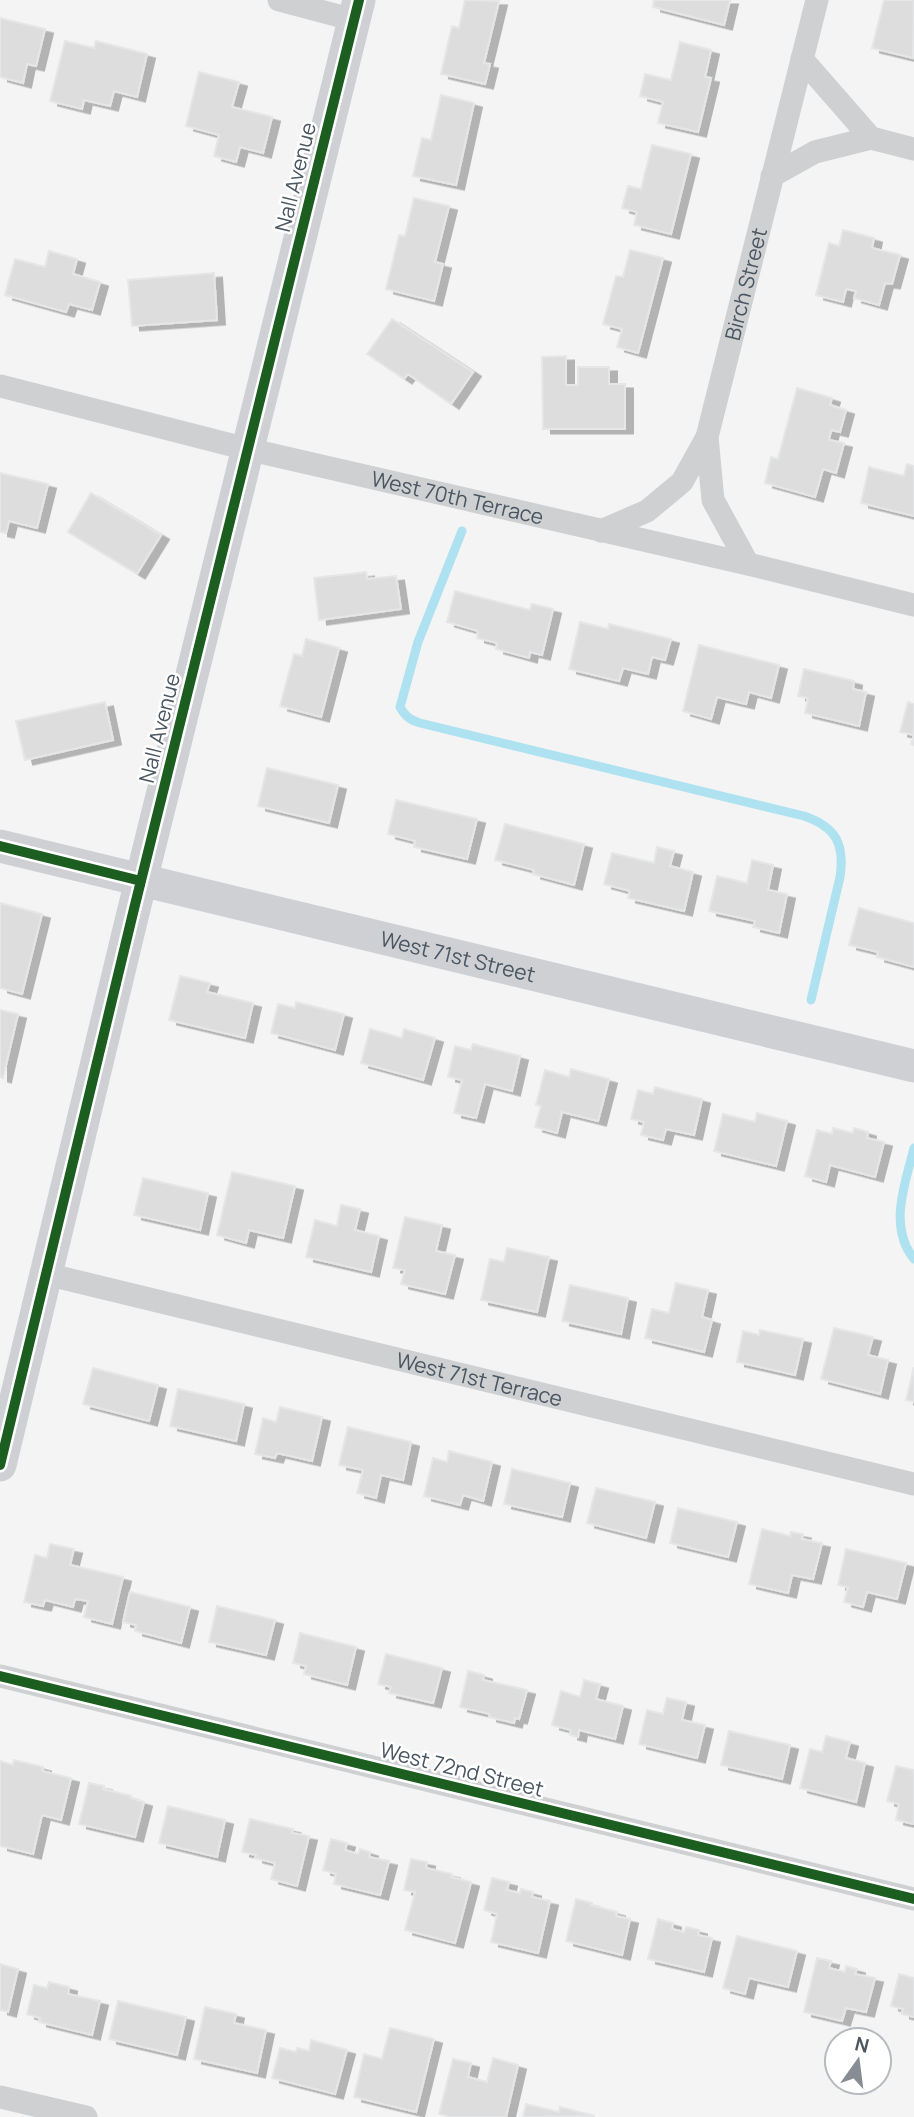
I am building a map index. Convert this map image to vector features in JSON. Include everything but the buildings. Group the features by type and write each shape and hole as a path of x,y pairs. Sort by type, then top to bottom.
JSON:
{"main road":[{"name":"Nall Avenue","path":"0,1465 141,881 357,10"},
{"name":"West 71st Street","path":"0,846 914,1066"}],"street":[{"path":"279,0 357,10"},
{"name":"Birch Street","path":"748,564 713,500 707,437 817,0"},
{"path":"802,59 871,138"},
{"path":"772,176 815,152 871,138 914,149"},
{"name":"West 70th Terrace","path":"0,386 247,449 748,564 914,605"},
{"path":"601,531 647,511 682,482 707,437"},
{"name":"West 71st Terrace","path":"46,1275 914,1484"},
{"name":"West 72nd Street","path":"0,1676 914,1899"},
{"path":"0,2096 86,2117"}],"waterway":[{"path":"462,531 418,642 400,707 404,713 420,723 804,816 824,826 836,838 841,865 811,1000"},
{"path":"914,1148 903,1191 900,1219 906,1247 914,1259"}],"cycle path":[{"path":"0,1465 133,913 359,0"},
{"path":"0,846 141,881"},
{"path":"0,1676 914,1899"}]}
